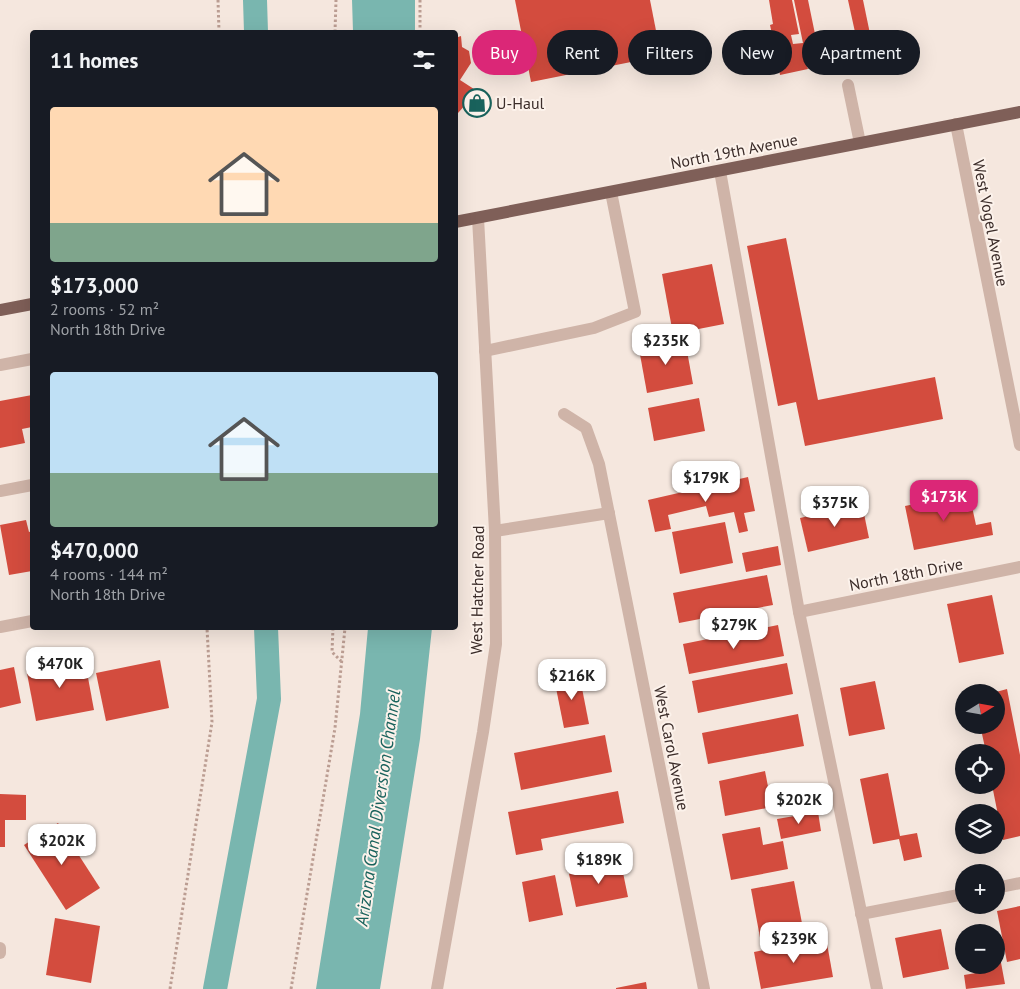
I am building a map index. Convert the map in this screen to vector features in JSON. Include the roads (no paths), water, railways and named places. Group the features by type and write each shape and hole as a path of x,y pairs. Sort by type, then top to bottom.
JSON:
{"main road":[{"name":"North 19th Avenue","path":"458,221 1020,112"},
{"path":"0,310 30,304"}],"street":[{"path":"848,85 860,144"},
{"name":"West Vogel Avenue","path":"956,124 1016,408 1020,445"},
{"path":"720,171 799,612 877,989"},
{"path":"485,350 594,328 635,312 611,192"},
{"name":"West Hatcher Road","path":"437,989 483,732 496,644 495,532 478,218"},
{"path":"0,365 30,359"},
{"name":"West Carol Avenue","path":"564,414 586,428 599,464 704,989"},
{"path":"0,491 30,484"},
{"path":"495,532 609,513"},
{"name":"North 18th Drive","path":"799,612 1020,568"},
{"path":"0,627 30,621"},
{"path":"1005,886 1020,883"},
{"path":"861,914 955,896"},
{"path":"0,948 0,953"}],"water":[{"path":"352,0 415,0 415,30 353,30"},
{"name":"Arizona Canal Diversion Channel","path":"368,630 432,630 420,739 380,989 316,989 360,714"}],"waterway":[{"path":"255,0 256,30"},
{"path":"215,989 269,699 266,630"}],"place":[{"name":"U-Haul","path":"477,103"}]}
